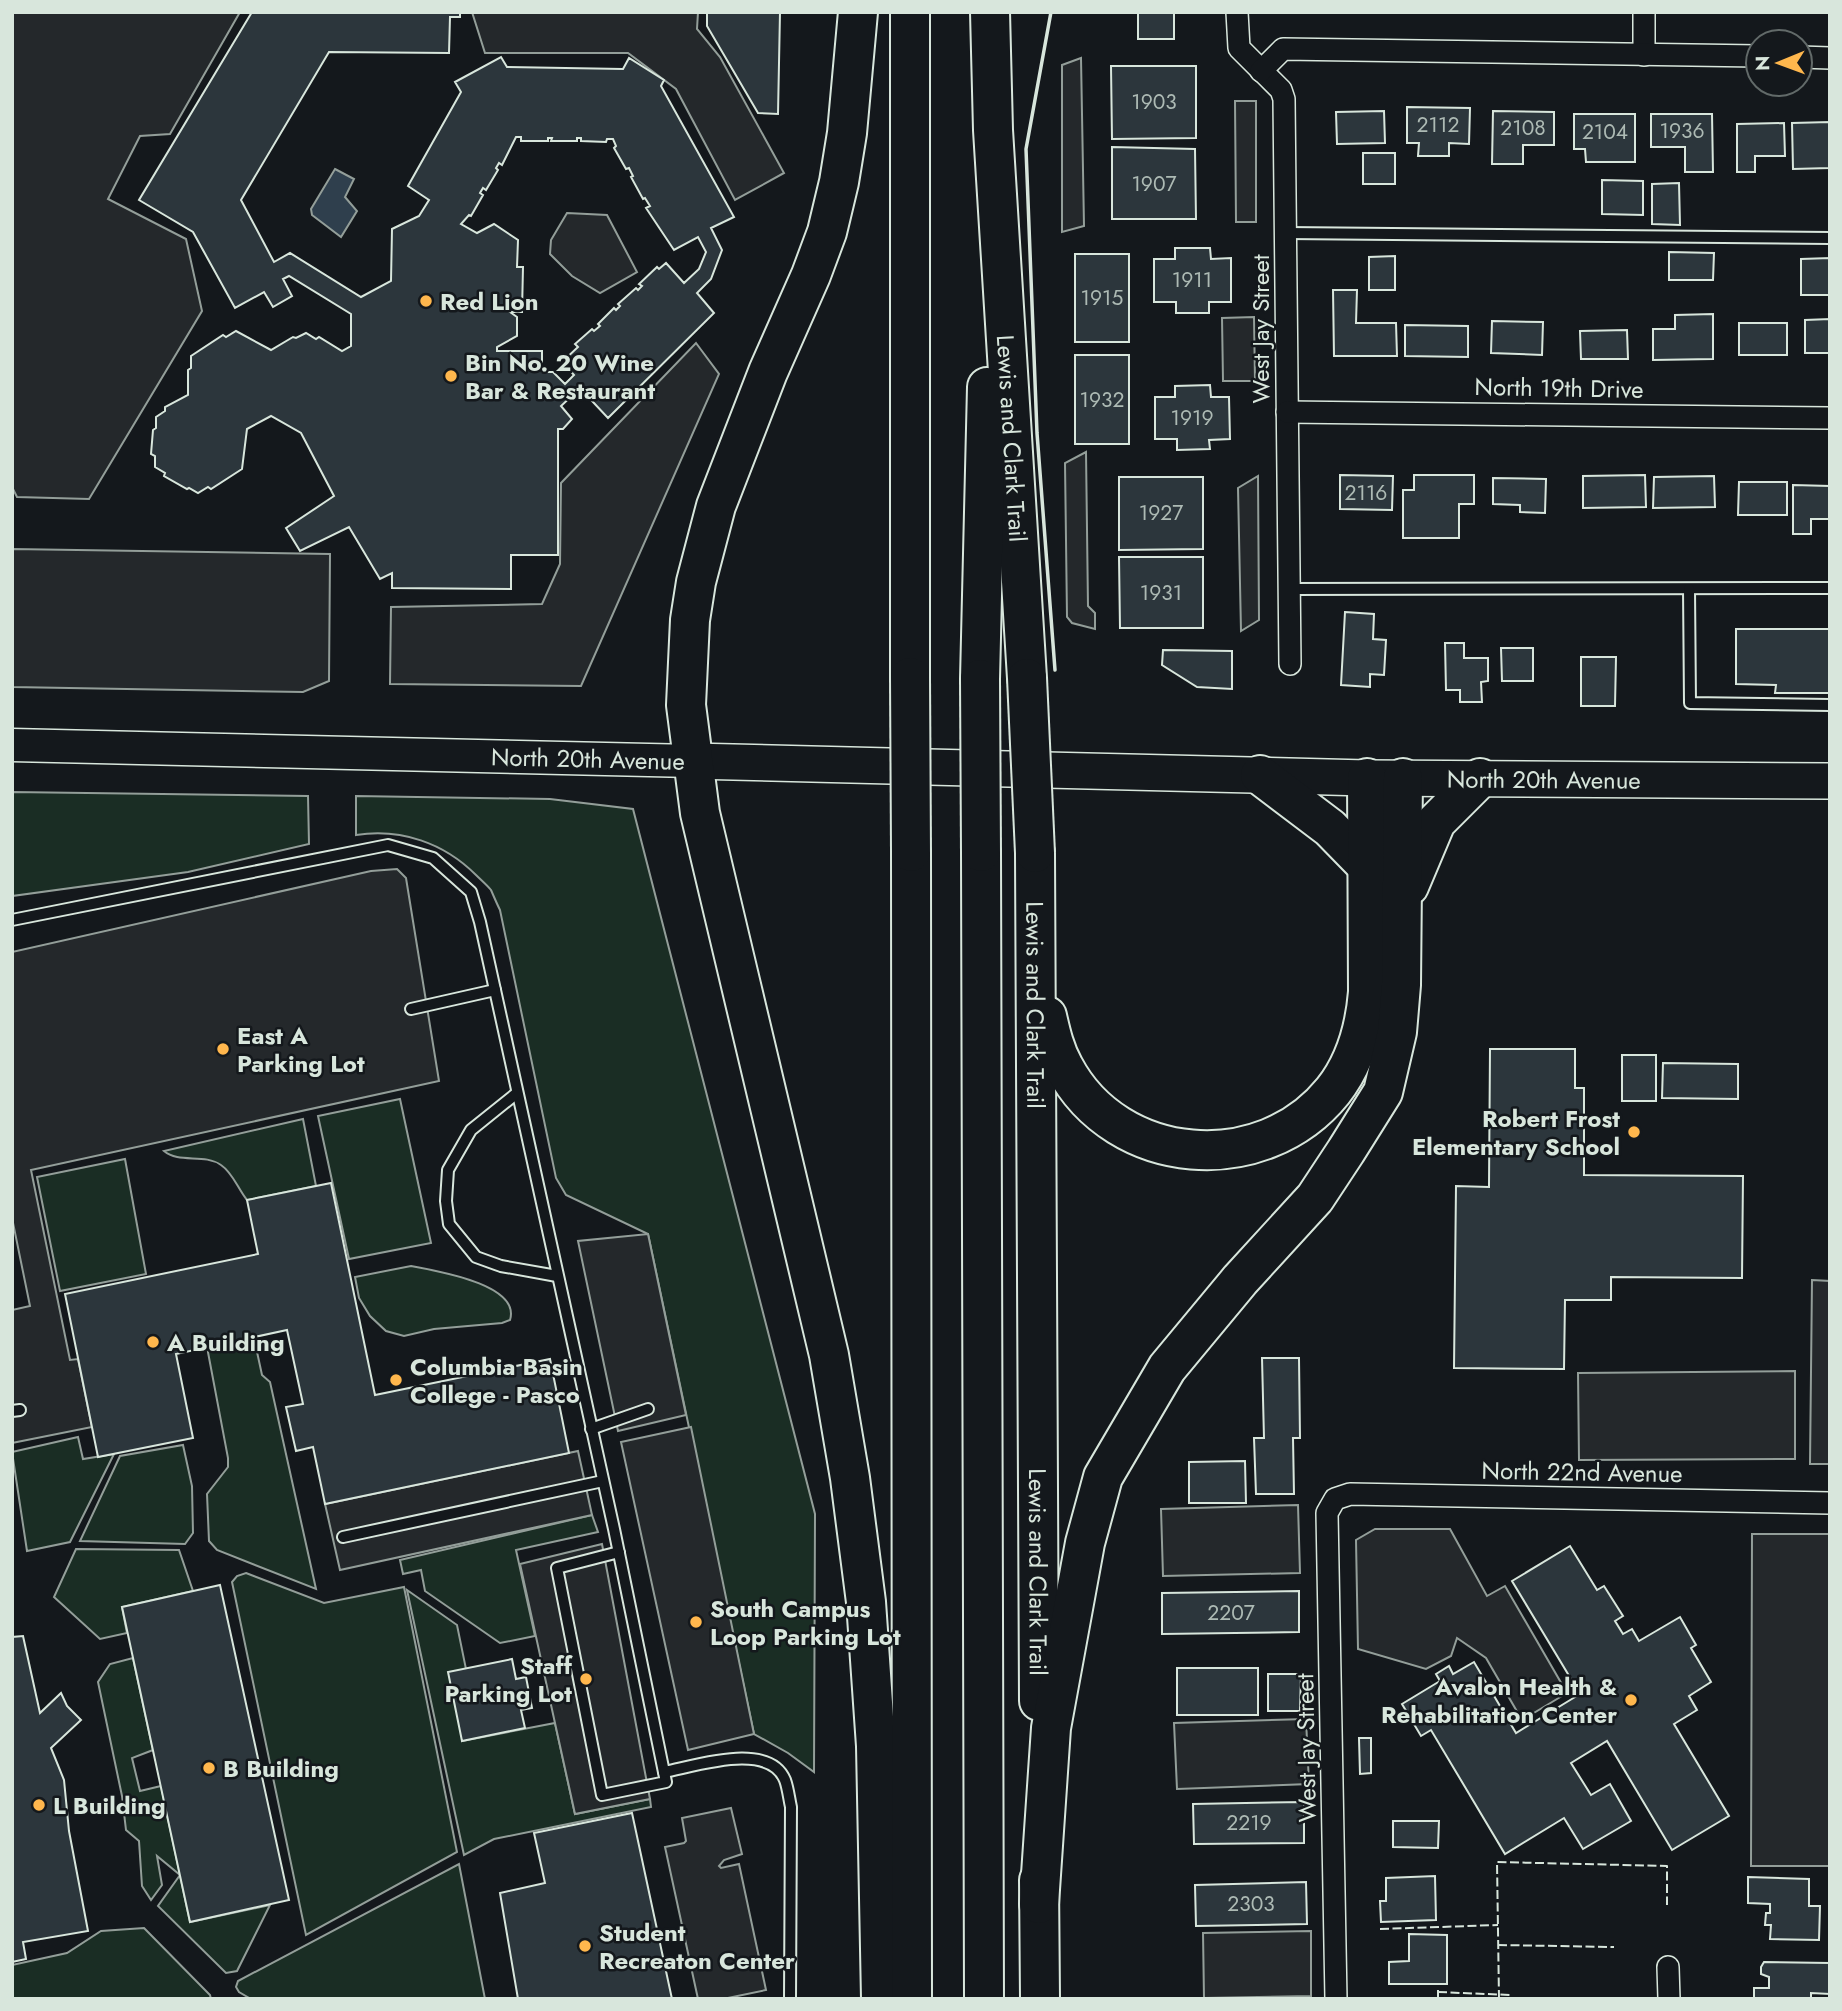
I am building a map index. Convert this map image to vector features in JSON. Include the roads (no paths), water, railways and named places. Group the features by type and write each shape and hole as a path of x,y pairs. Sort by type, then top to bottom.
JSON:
{"highway":[{"path":"858,12 847,133 827,232 716,506 696,582 687,660 686,705 700,813 829,1355 850,1478 866,1602 874,1720 881,1999"},
{"path":"910,12 912,1999"},
{"name":"Lewis and Clark Trail","path":"990,12 993,130 1027,678 1035,853 1040,1999"},
{"path":"984,1999 979,679 993,130"},
{"path":"1260,775 1330,828 1369,868"},
{"path":"1035,853 1047,1016 1053,1042 1078,1089 1096,1109 1117,1125 1153,1142 1192,1151 1219,1152 1245,1147 1270,1139 1315,1110 1333,1091 1348,1069 1359,1044 1366,1018 1368,992 1369,868 1385,778"},
{"path":"1039,1904 1051,1728 1085,1543 1103,1477 1167,1368 1240,1280 1315,1198 1383,1092 1397,1032 1401,985 1401,905 1385,778"},
{"path":"1401,905 1436,822 1480,778"}],"main road":[{"name":"North 20th Avenue","path":"12,745 1385,778 1830,781"}],"street":[{"name":"West Jay Street","path":"1237,12 1239,48 1284,94 1290,664"},
{"path":"1644,12 1644,55"},
{"path":"1261,71 1283,48 1744,57"},
{"name":"North 19th Drive","path":"1287,412 1830,418"},
{"name":"North 22nd Avenue","path":"1335,1499 1363,1494 1830,1503"},
{"name":"West Jay Street","path":"1335,1499 1327,1513 1336,1999"},
{"path":"1668,1967 1669,1999"}],"lane":[{"path":"1286,233 1830,238"},
{"path":"1289,589 1830,588"},
{"path":"1689,589 1689,703 1830,705"},
{"path":"12,920 388,845 433,858 471,892 480,922 619,1552 666,1782 602,1796 557,1568 619,1552"},
{"path":"411,1009 495,990"},
{"path":"517,1093 471,1130 448,1170 446,1201 449,1224 476,1257 501,1266 557,1276"},
{"path":"591,1429 648,1409"},
{"path":"343,1537 603,1481"},
{"path":"664,1772 752,1758 772,1764 785,1779 791,1807 790,1999"}],"water":[{"path":"335,169 354,179 345,197 357,211 341,237 312,215 311,209"}],"place":[{"name":"Red Lion","path":"426,301"},
{"name":"Bin No. 20 Wine Bar & Restaurant","path":"451,376"},
{"name":"East A Parking Lot","path":"223,1049"},
{"name":"Robert Frost Elementary School","path":"1634,1132"},
{"name":"A Building","path":"153,1342"},
{"name":"Columbia Basin College - Pasco","path":"396,1380"},
{"name":"South Campus Loop Parking Lot","path":"696,1622"},
{"name":"Staff Parking Lot","path":"586,1679"},
{"name":"Avalon Health & Rehabilitation Center","path":"1631,1700"},
{"name":"B Building","path":"209,1768"},
{"name":"L Building","path":"39,1805"},
{"name":"Student Recreaton Center","path":"585,1946"}]}
